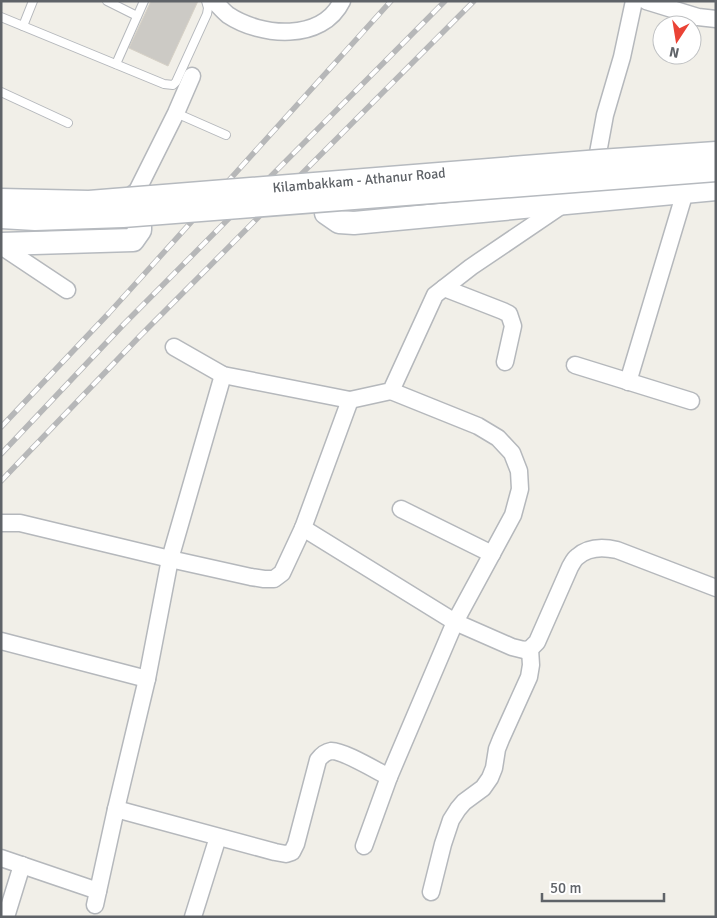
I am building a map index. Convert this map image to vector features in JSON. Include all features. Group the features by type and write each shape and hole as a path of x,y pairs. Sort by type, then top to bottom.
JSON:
{"street":[{"path":"214,1 228,14 250,26 272,31 298,32 319,25 334,13 342,1"},
{"path":"391,391 435,295 472,267 566,203 598,153 634,1"},
{"path":"646,1 698,17 716,18"},
{"path":"1,245 133,240 140,230 135,195 176,113 192,76"},
{"path":"716,142 598,153 432,163 347,174 337,180 329,189 324,201 326,213 339,222 354,223 716,189"},
{"name":"Kilambakkam - Athanur Road","path":"1,200 88,202 716,153"},
{"name":"Kilambakkam - Athanur Road","path":"1,217 35,219 123,216 716,170"},
{"path":"1,189 79,192 121,190 135,195"},
{"path":"628,382 685,192"},
{"path":"1,245 67,290"},
{"path":"444,288 509,314 513,326 505,362"},
{"path":"174,347 223,375 350,400 391,391 478,426 498,438 512,453 519,471 520,489 513,515 455,622 389,777 364,846"},
{"path":"576,365 692,401"},
{"path":"1,858 22,865 96,898 147,679 170,559 223,375"},
{"path":"1,523 20,523 251,577 274,579 282,573 303,528 350,400"},
{"path":"401,509 492,554"},
{"path":"303,528 455,622 512,647 524,650 530,649 536,642 570,567 577,556 590,550 603,547 617,550 716,588"},
{"path":"1,641 147,679"},
{"path":"432,892 443,844 451,820 464,802 483,788 490,778 501,738 529,677 530,649"},
{"path":"116,809 286,854 292,852 296,844 318,760 321,755 331,751 341,753 389,777"},
{"path":"193,917 218,837"},
{"path":"6,917 22,865"}],"lane":[{"path":"23,26 33,1"},
{"path":"107,1 137,16"},
{"path":"116,64 144,1"},
{"path":"1,17 164,84 173,84 176,82 207,14 206,1"},
{"path":"1,92 68,123"},
{"path":"176,113 226,135"}],"building":[{"path":"151,1 198,1 168,66 129,48"}],"railway":[{"path":"1,427 109,313 391,1"},
{"path":"1,454 124,324 445,1"},
{"path":"1,481 140,336 474,1"}]}
